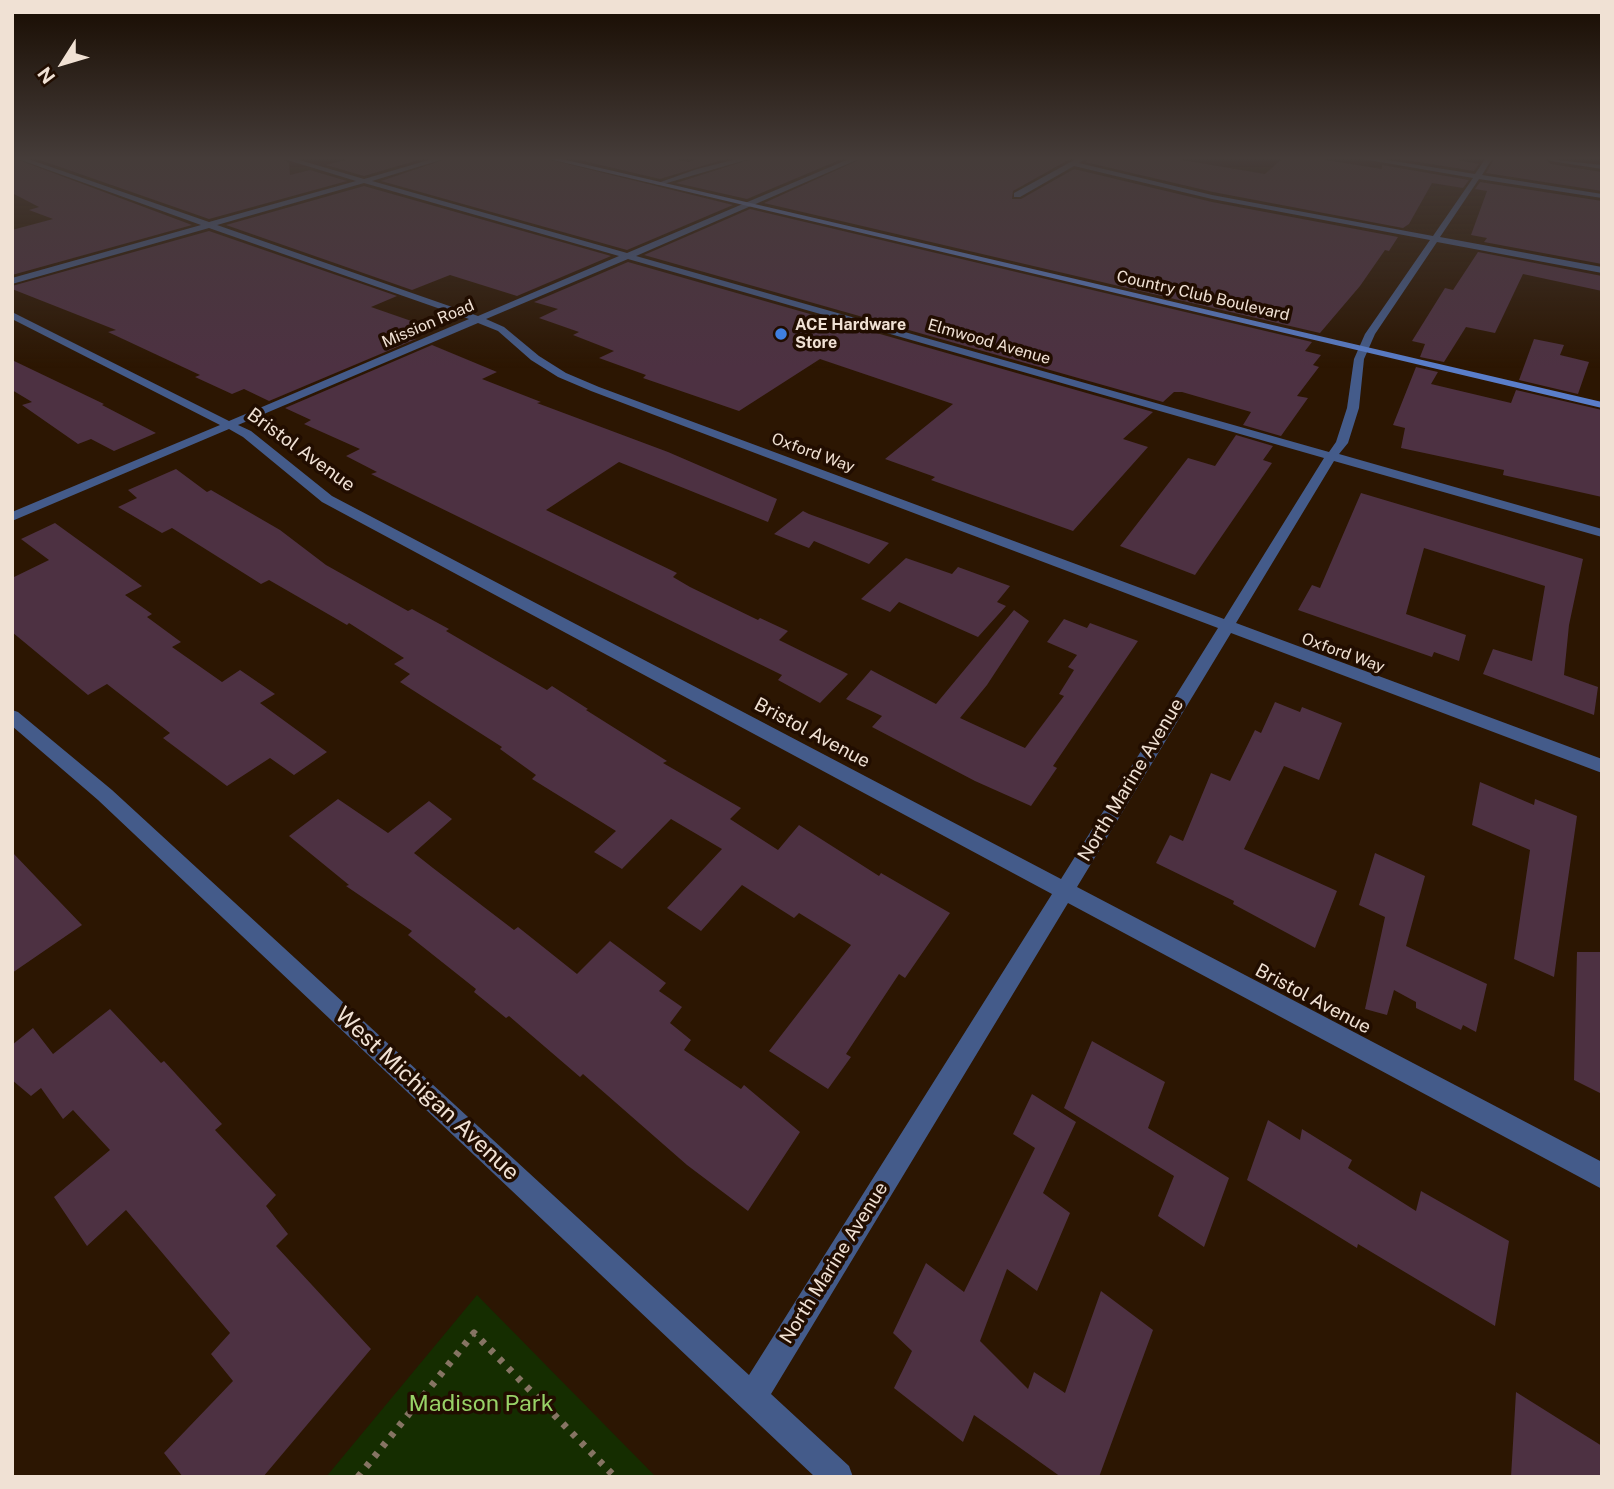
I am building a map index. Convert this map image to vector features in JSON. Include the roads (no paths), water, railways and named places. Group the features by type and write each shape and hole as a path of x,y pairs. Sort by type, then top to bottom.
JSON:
{"street":[{"path":"12,281 197,228"},
{"name":"Oxford Way","path":"219,228 480,320 501,329 535,358 562,375 595,389 1602,766"},
{"name":"Elmwood Avenue","path":"532,228 1602,533"},
{"name":"Mission Road","path":"12,517 694,228"},
{"name":"Country Club Boulevard","path":"849,228 1602,405"},
{"path":"1378,228 1602,270"},
{"name":"North Marine Avenue","path":"753,1396 1331,456 1342,443 1353,408 1355,381 1363,349 1440,228"},
{"name":"Bristol Avenue","path":"12,315 247,434 327,499 1602,1176"},
{"name":"West Michigan Avenue","path":"12,716 105,795 838,1477"}],"place":[{"name":"ACE Hardware Store","path":"781,334"}],"park label":[{"name":"Madison Park","path":"481,1404"}]}
